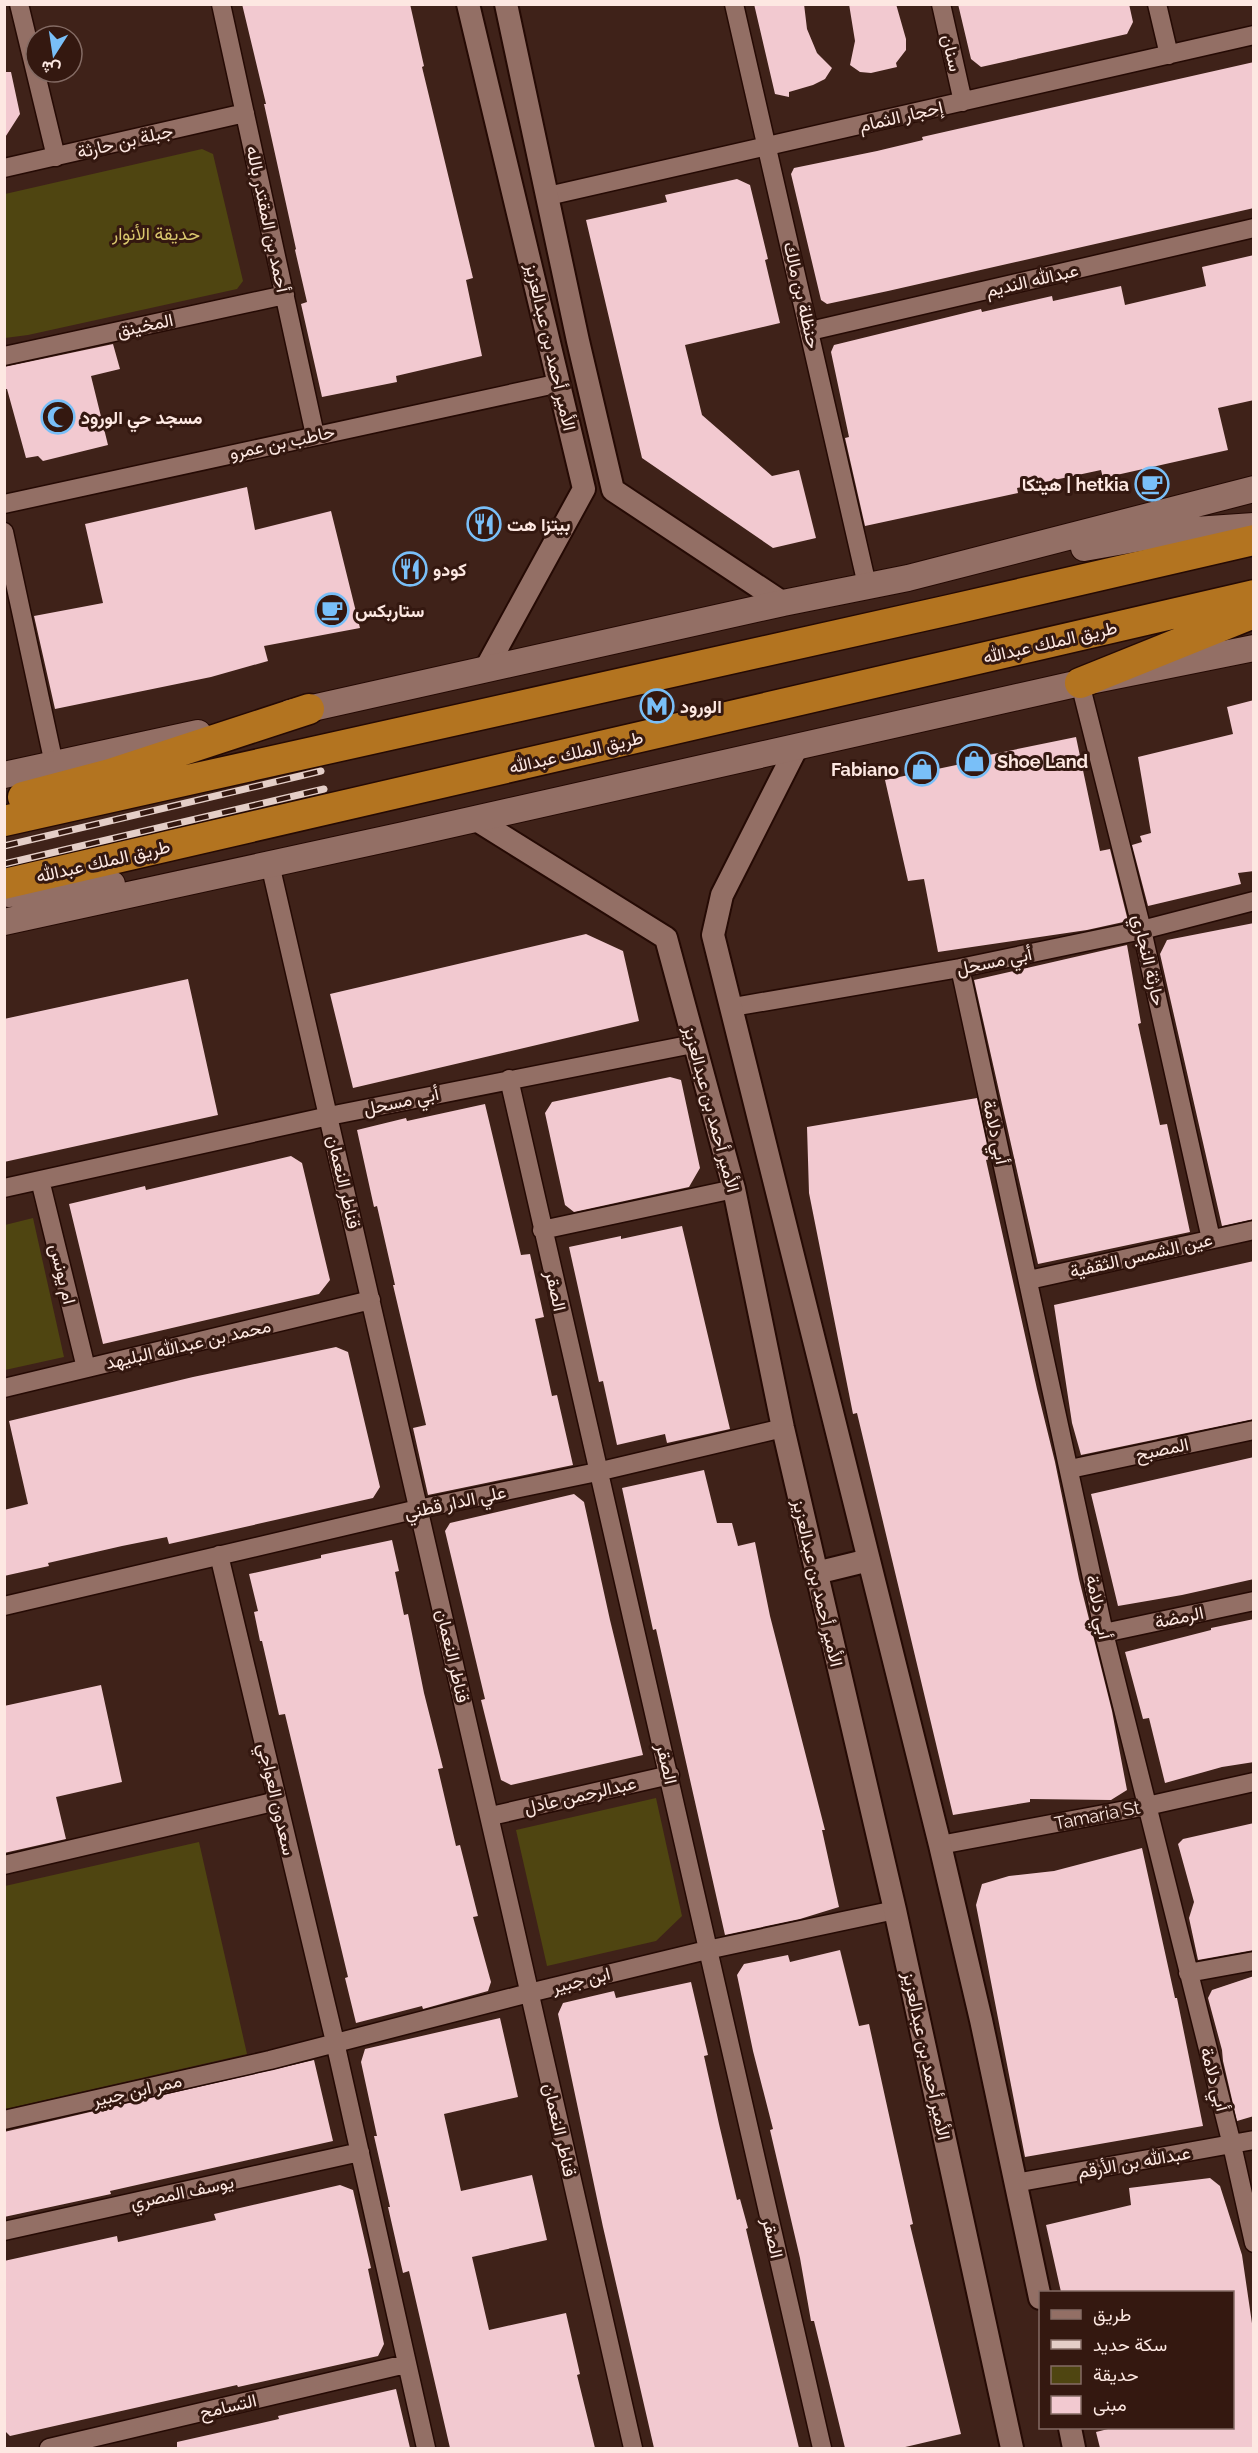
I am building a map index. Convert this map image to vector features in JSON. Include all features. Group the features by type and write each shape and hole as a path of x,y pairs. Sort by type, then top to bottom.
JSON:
{"highway":[{"path":"4,821 1254,540"},
{"name":"طريق الملك عبدالله","path":"4,884 1254,595"},
{"path":"1080,683 1254,613"},
{"path":"4,802 111,774 309,709"}],"main road":[{"path":"908,578 1254,489"},
{"path":"4,775 867,585 1180,531 1254,526"},
{"path":"4,922 1080,683 1254,648"},
{"path":"4,894 216,875"}],"street":[{"path":"19,4 56,157"},
{"name":"أحمد بن المقتدر بالله","path":"221,4 315,435"},
{"name":"الأمير أحمد بن عبدالعزيز","path":"468,4 584,489 485,670"},
{"name":"الأمير أحمد بن عبدالعزيز","path":"506,4 578,341 613,490 783,603"},
{"name":"حنظلة بن مالك","path":"734,4 867,585"},
{"name":"سنان","path":"941,4 963,102"},
{"path":"1157,4 1169,55"},
{"name":"إحجار الثمام","path":"548,196 1254,35"},
{"name":"جبلة بن حارثة","path":"4,168 245,113"},
{"name":"عبدالله النديم","path":"810,331 1254,228"},
{"name":"المخينق","path":"4,356 285,295"},
{"name":"حاطب بن عمرو","path":"4,504 560,383"},
{"path":"4,532 54,764"},
{"name":"حارثة النجاري","path":"1080,683 1142,930 1211,1239"},
{"path":"797,747 722,895 713,935 733,1007 940,1845 981,2020 1039,2291"},
{"name":"الأمير أحمد بن عبدالعزيز","path":"475,819 666,938 734,1189 783,1428 895,1910 1012,2448"},
{"name":"قناطر النعمان","path":"270,864 491,1816 633,2448"},
{"name":"أبي مسحل","path":"733,1007 960,968 1142,930 1254,901"},
{"name":"أبي دلامة","path":"960,968 1104,1633 1232,2145 1254,2243"},
{"name":"أبي مسحل","path":"4,1188 328,1116 693,1044"},
{"name":"الصقر","path":"509,1079 597,1472 670,1775 707,1950 822,2448"},
{"name":"ام يونس","path":"40,1180 86,1368"},
{"path":"542,1230 734,1189"},
{"name":"عين الشمس الثقفية","path":"1029,1280 1254,1230"},
{"name":"محمد بن عبدالله البليهد","path":"4,1388 371,1300"},
{"name":"علي الدار قطني","path":"4,1606 418,1509 597,1472 783,1428"},
{"name":"المصبح","path":"1070,1469 1254,1430"},
{"name":"سعدون العواجي","path":"219,1555 335,2042 426,2448"},
{"path":"816,1572 869,1560"},
{"name":"الرمضة","path":"1104,1633 1254,1601"},
{"name":"عبدالرحمن عادل","path":"491,1816 670,1775"},
{"name":"Tamaria St","path":"940,1845 1147,1806 1254,1782"},
{"path":"4,1865 277,1802"},
{"name":"ابن جبير","path":"270,2060 707,1950 895,1910"},
{"path":"1188,1973 1254,1961"},
{"name":"ممر ابن جبير","path":"4,2120 270,2060"},
{"name":"عبدالله بن الأرقم","path":"1015,2183 1254,2140"},
{"name":"يوسف المصري","path":"4,2231 360,2152"},
{"name":"التسامح","path":"49,2448 406,2364"},
{"path":"1070,2429 1074,2448"}],"green space":[{"name":"حديقة الأنوار","path":"202,149 213,154 243,281 237,289 28,335 5,338 5,194"},
{"path":"33,1218 64,1357 5,1370 5,1225"},
{"path":"656,1798 682,1916 656,1941 547,1966 516,1830"},
{"path":"199,1842 247,2054 5,2109 5,1886"}],"building":[{"path":"242,4 410,4 424,66 422,67 473,278 466,280 482,356 396,376 397,382 322,397 301,304 307,302 264,104 266,104"},
{"path":"754,4 804,4 807,29 817,53 832,68 825,79 789,92 789,97 775,94"},
{"path":"849,4 896,4 906,39 906,50 896,63 897,67 871,73 860,72 850,65 855,41"},
{"path":"958,4 1129,4 1133,22 1127,34 981,67 971,59"},
{"path":"1254,62 1254,208 827,304 821,300 791,174 794,168 877,151 923,140 922,137"},
{"path":"4,72 11,72 20,114 4,139"},
{"path":"737,179 750,185 768,259 765,260 780,323 685,345 702,415 772,476 799,470 816,538 773,548 642,458 586,220 667,202 665,195"},
{"path":"1254,255 1254,400 1218,408 1228,450 1103,478 1101,470 1017,488 1018,493 865,526 845,438 849,437 831,352 834,345 981,309 982,312 1052,296 1053,301 1121,286 1125,305 1206,286 1202,267"},
{"name":"مسجد حي الورود","path":"113,344 120,369 91,376 108,445 43,461 38,456 26,458 7,389 4,389 4,367"},
{"path":"247,487 255,530 331,511 360,628 264,646 268,661 211,677 55,709 34,616 103,603 85,524"},
{"path":"1254,700 1254,871 1238,873 1241,884 1148,906 1132,845 1142,842 1140,836 1151,833 1138,757 1233,734 1227,707"},
{"path":"1076,737 1100,851 1110,849 1128,921 1087,930 938,952 924,879 908,881 885,780"},
{"path":"1254,923 1254,1219 1222,1226 1160,954 1167,940"},
{"path":"586,934 623,951 639,1021 353,1088 330,994"},
{"path":"1127,945 1141,1023 1138,1024 1160,1125 1167,1124 1190,1232 1038,1264 974,980"},
{"path":"188,979 218,1115 4,1162 4,1019"},
{"path":"670,1077 681,1080 700,1168 689,1187 574,1212 565,1205 545,1113 552,1102"},
{"path":"977,1098 990,1159 986,1160 1055,1462 1079,1579 1112,1711 1127,1790 1111,1800 1030,1799 1030,1802 953,1815 857,1413 853,1414 809,1193 807,1127"},
{"path":"485,1104 521,1255 530,1254 544,1317 535,1319 552,1396 557,1395 573,1465 428,1495 413,1428 426,1425 377,1206 374,1207 357,1130 406,1118 407,1121"},
{"path":"291,1156 302,1163 330,1280 319,1294 103,1344 69,1204 145,1186 146,1190"},
{"path":"682,1226 730,1429 667,1443 665,1434 617,1445 603,1381 599,1382 569,1247"},
{"path":"1254,1261 1254,1419 1081,1455 1072,1423 1054,1305"},
{"path":"336,1347 348,1352 380,1487 373,1498 169,1544 167,1537 122,1546 4,1576 4,1510 28,1504 9,1421 193,1377"},
{"path":"1254,1457 1254,1579 1118,1606 1091,1494"},
{"path":"704,1470 717,1523 732,1523 738,1546 755,1542 770,1616 825,1830 822,1830 839,1907 800,1919 725,1935 622,1488"},
{"path":"574,1494 584,1502 643,1755 511,1785 501,1780 481,1700 485,1699 445,1531 450,1523"},
{"path":"392,1540 399,1571 395,1572 404,1615 408,1614 424,1693 443,1768 438,1769 456,1846 460,1845 478,1916 473,1917 491,1982 488,1991 423,2009 422,2006 356,2023 345,1978 348,1977 285,1714 279,1715 262,1641 260,1641 254,1612 258,1611 249,1574 321,1558 321,1555"},
{"path":"1254,1619 1254,1762 1222,1767 1165,1783 1149,1718 1143,1719 1125,1652 1211,1630 1211,1628"},
{"path":"101,1685 122,1782 56,1797 66,1839 4,1853 4,1706"},
{"path":"1254,1823 1254,1950 1198,1960 1189,1918 1194,1902 1178,1844 1183,1839"},
{"path":"1142,1848 1175,1998 1177,1998 1203,2126 1025,2157 976,1905 982,1884 1009,1876 1054,1871"},
{"path":"840,1950 859,2026 869,2024 913,2224 910,2225 961,2434 901,2448 845,2448 814,2321 811,2321 800,2258 770,2130 773,2129 737,1975 744,1964 788,1955 790,1962"},
{"path":"1254,1976 1254,2116 1237,2121 1208,1998 1212,1990"},
{"path":"691,1982 708,2055 704,2056 719,2124 737,2200 740,2199 748,2228 746,2229 799,2448 654,2448 603,2227 558,2014 563,2003 614,1991 616,1998"},
{"path":"500,2018 518,2097 444,2114 461,2191 532,2175 547,2240 472,2257 489,2330 566,2313 580,2374 577,2375 595,2448 450,2448 409,2271 403,2273 388,2207 390,2207 374,2136 377,2136 361,2062 365,2049"},
{"path":"314,2060 333,2141 4,2217 4,2132"},
{"path":"1210,2178 1220,2186 1242,2255 1254,2337 1254,2448 1100,2448 1096,2432 1108,2429 1234,2429 1234,2291 1061,2291 1046,2225 1131,2205 1129,2188"},
{"path":"340,2185 353,2190 371,2268 368,2269 384,2344 378,2356 10,2436 4,2430 4,2261 117,2236 118,2242 216,2220 214,2214"},
{"path":"396,2389 410,2448 177,2448 177,2442"}],"railway":[{"path":"4,846 321,771"},
{"path":"4,864 324,789"}],"place":[{"name":"مسجد حي الورود","path":"58,417"},
{"name":"هيتكا | hetkia","path":"1152,484"},
{"name":"بيتزا هت","path":"484,524"},
{"name":"كودو","path":"410,569"},
{"name":"ستاربكس","path":"332,610"},
{"name":"الورود","path":"657,706"},
{"name":"Shoe Land","path":"974,761"},
{"name":"Fabiano","path":"922,769"}]}
